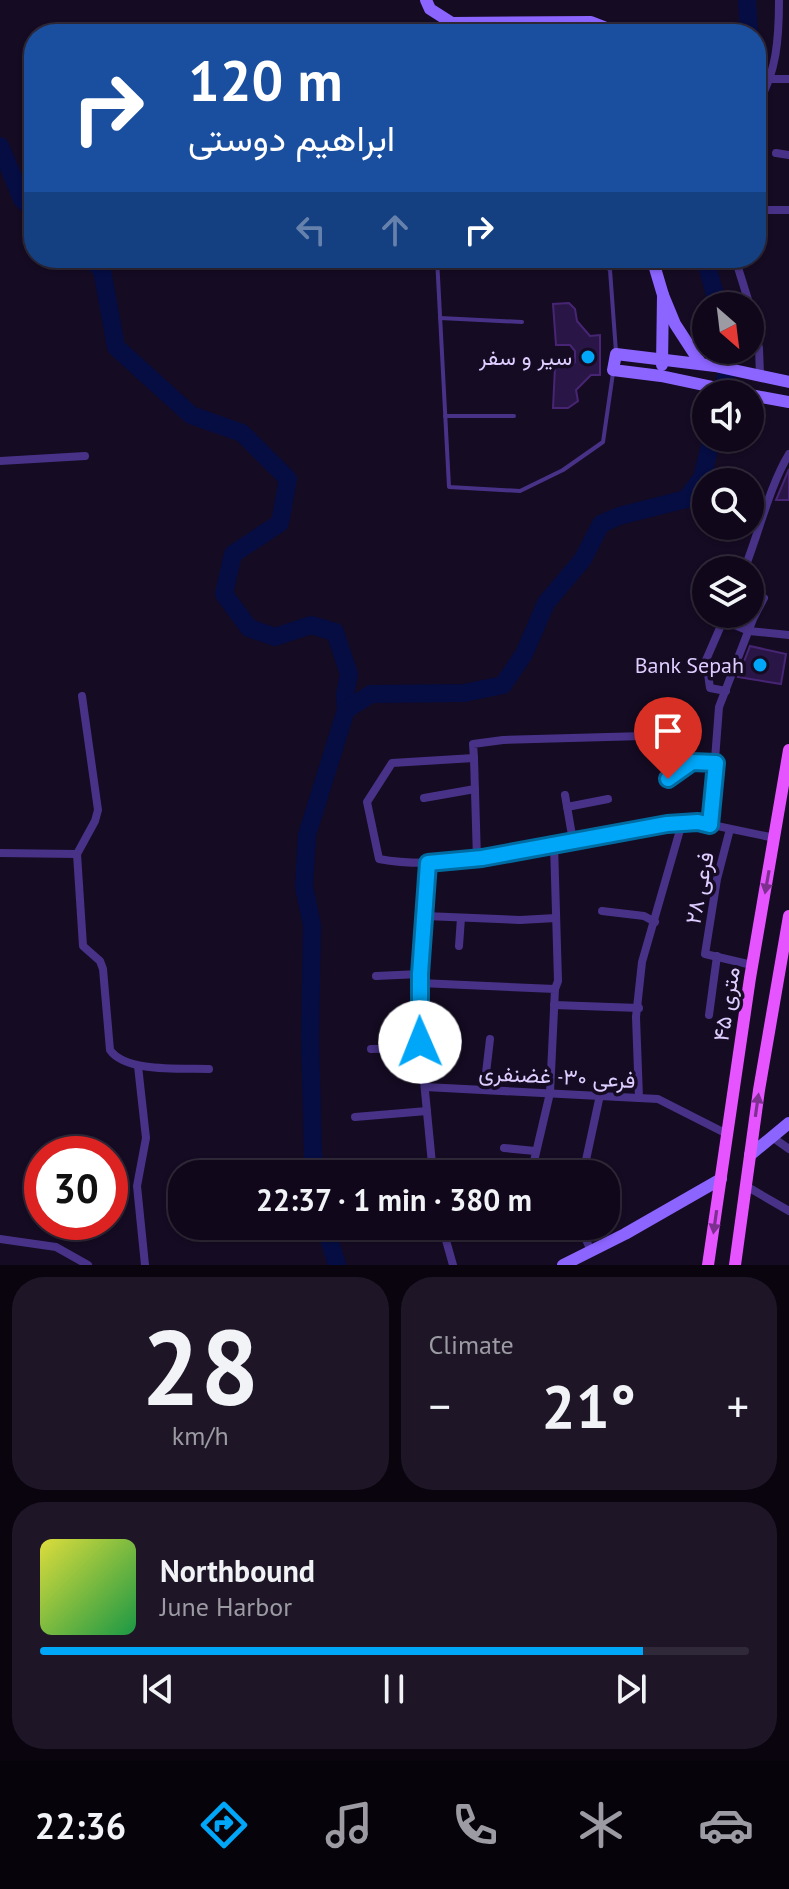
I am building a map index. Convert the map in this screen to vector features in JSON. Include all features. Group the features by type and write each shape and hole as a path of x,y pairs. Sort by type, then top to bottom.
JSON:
{"main road":[{"name":"۴۵ متری","path":"708,1265 752,965 788,757"},
{"path":"735,1265 789,916"}],"street":[{"path":"426,0 430,9 452,23 596,24"},
{"path":"766,88 771,79 779,31 779,0"},
{"path":"771,79 789,79"},
{"path":"776,153 789,155"},
{"path":"766,210 789,210"},
{"path":"655,268 675,324 692,350"},
{"path":"738,268 746,292"},
{"path":"661,376 663,295"},
{"path":"692,363 616,354 613,370 692,382"},
{"path":"701,364 789,382"},
{"path":"760,364 760,376"},
{"path":"764,397 789,402"},
{"path":"749,556 774,484 789,454"},
{"path":"0,461 85,456"},
{"path":"720,628 706,660 710,688 726,691"},
{"path":"744,628 789,635"},
{"path":"710,825 719,707 750,628"},
{"path":"82,696 98,810 77,854 83,946 100,961 103,969 110,1050 115,1056 138,1066 209,1069"},
{"path":"477,859 473,744 503,740 680,735 692,762"},
{"path":"474,758 392,763 367,802 379,859 428,863 477,859 682,823 710,825 775,838"},
{"path":"668,779 692,762 716,763"},
{"path":"424,798 475,789"},
{"path":"565,795 573,841"},
{"path":"567,807 608,799"},
{"path":"639,1098 636,1017 642,962 682,823"},
{"name":"فرعی ۲۸","path":"730,829 715,891 705,954 752,965"},
{"path":"533,1160 550,1093 555,989 558,981 554,844"},
{"path":"0,853 77,854"},
{"path":"428,863 420,978 420,1048 432,1160"},
{"path":"602,911 644,916 655,922"},
{"path":"425,916 520,920 556,918"},
{"path":"459,946 461,918"},
{"path":"709,1015 717,956"},
{"path":"376,976 555,989"},
{"path":"554,1005 639,1008"},
{"path":"484,1090 490,1039"},
{"path":"371,1049 420,1048"},
{"path":"138,1066 146,1138 137,1186 145,1265"},
{"name":"فرعی ۳۰- غضنفری","path":"425,1087 658,1099 727,1134"},
{"path":"586,1160 600,1095"},
{"path":"355,1117 427,1111"},
{"path":"750,1155 789,1123"},
{"path":"772,1137 789,1149"},
{"path":"504,1148 535,1151"},
{"path":"563,1265 721,1179"},
{"path":"746,1186 789,1211"},
{"path":"0,1239 56,1247 88,1265"},
{"path":"446,1240 453,1265"},
{"path":"586,1240 591,1251"}],"lane":[{"path":"438,268 449,487 520,491 563,470 603,442 613,370"},
{"path":"608,268 616,354"},
{"path":"440,318 522,322"},
{"path":"445,416 514,416"}],"building":[{"name":"سیر و سفر","path":"569,303 575,309 577,321 590,336 600,335 600,375 591,375 576,390 578,401 568,408 553,408 555,367 569,367 575,362 575,351 570,345 556,345 553,304"},
{"path":"789,469 789,500 776,500"},
{"name":"Bank Sepah","path":"750,646 786,654 781,684 738,677"}],"waterway":[{"path":"747,0 748,24"},
{"path":"0,146 24,201"},
{"path":"100,268 116,347 191,415 242,433 288,479 280,523 233,554 224,594 249,628 275,637 311,625 335,632 349,674 346,710"},
{"path":"708,268 714,292"},
{"path":"725,380 728,364"},
{"path":"314,1160 310,1038 312,925 304,887 307,835 346,710 371,694 464,693 503,685 524,654 546,603 583,559 601,524 619,516 686,499 702,478 708,452"},
{"path":"329,1240 337,1265"}],"place":[{"name":"سیر و سفر","path":"588,357"},
{"name":"Bank Sepah","path":"760,665"}],"route":[{"path":"420,1042 420,974 428,863 482,858 667,824 698,822 710,825 716,763 692,762 668,779"}]}
